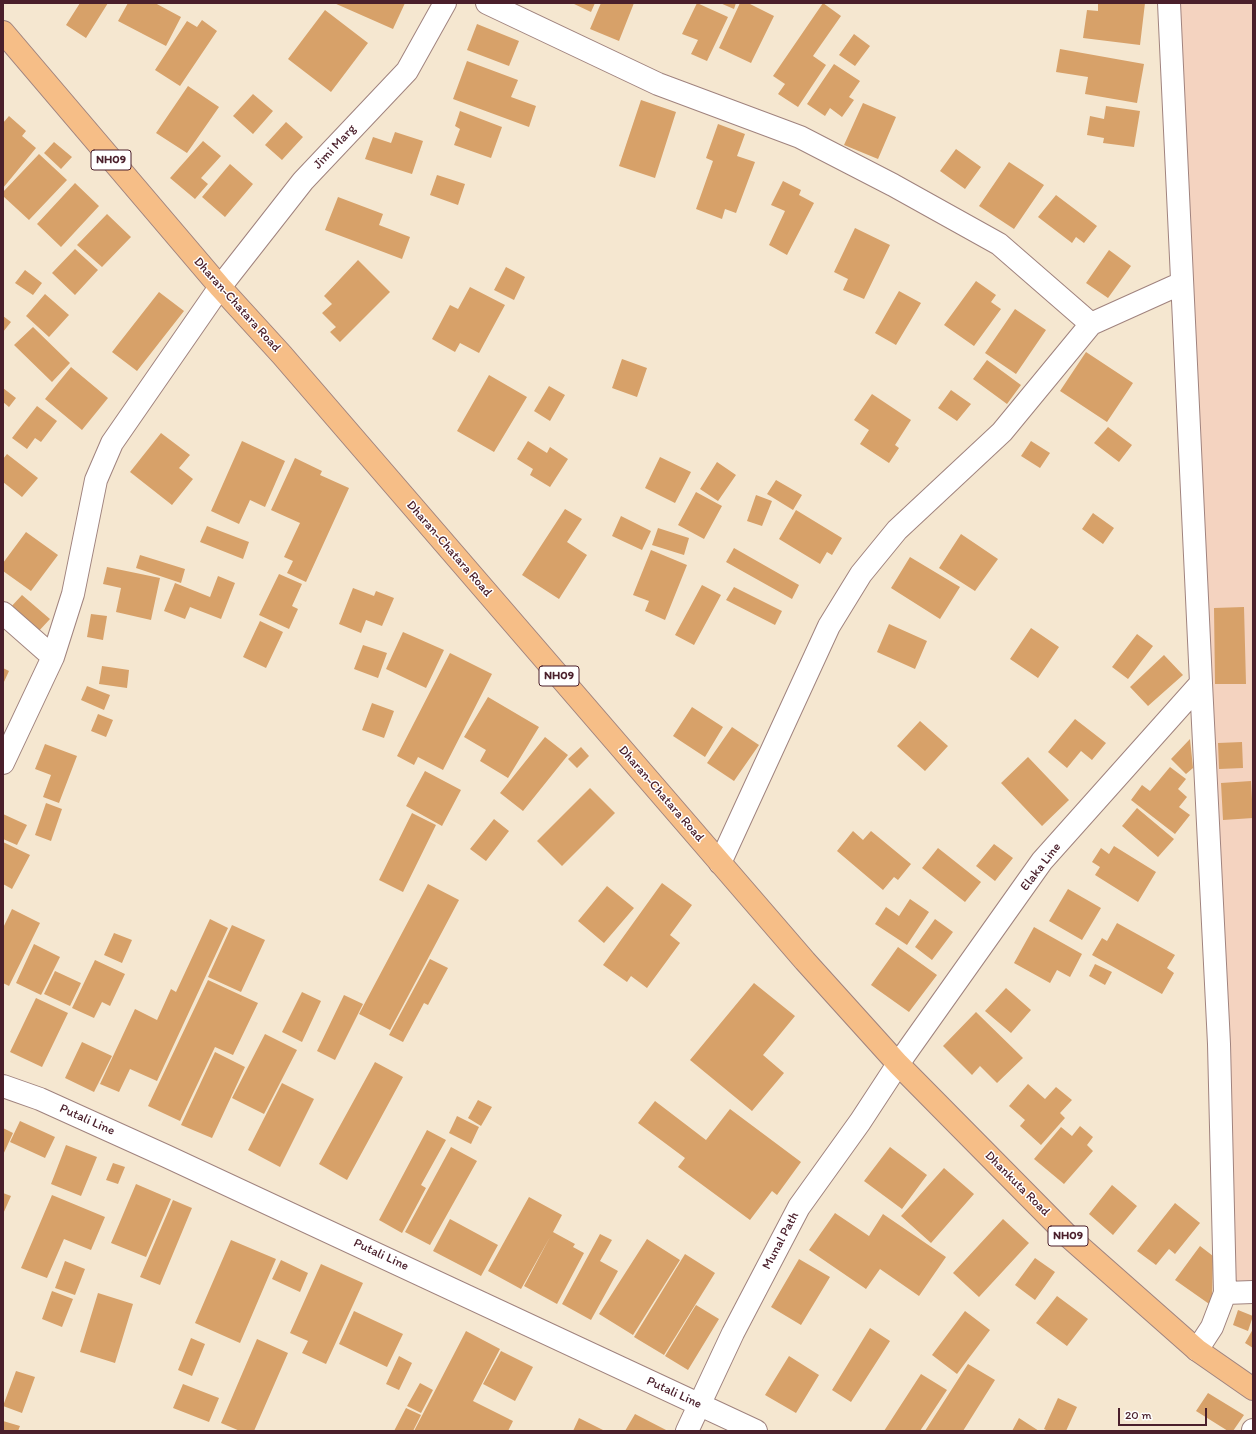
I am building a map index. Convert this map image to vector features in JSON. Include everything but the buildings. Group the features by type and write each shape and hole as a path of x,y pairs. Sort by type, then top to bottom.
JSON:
{"main road":[{"name":"Dharan-Chatara Road","path":"3,32 220,287 292,367 805,961 898,1064"},
{"name":"Dhankuta Road","path":"898,1064 1069,1237 1197,1350 1253,1389"}],"street":[{"name":"Jimi Marg","path":"3,763 53,657 73,594 96,480 112,443 220,287 303,181 407,71 445,3"},
{"path":"487,3 658,84 800,137 893,186 999,244 1091,324"},
{"path":"1169,3 1219,1044 1225,1293 1212,1327 1197,1350"},
{"path":"720,863 829,626 861,574 898,530 1002,432 1091,324 1182,283"},
{"path":"3,613 53,657"},
{"name":"Elaka Line","path":"898,1064 1042,861 1201,683"},
{"name":"Munal Path","path":"686,1431 733,1333 799,1207 860,1122 898,1064"},
{"name":"Putali Line","path":"3,1086 40,1098 756,1431"},
{"path":"1225,1293 1253,1292"}],"shaded area":[{"path":"1169,3 1253,3 1253,1292 1225,1293"}]}
